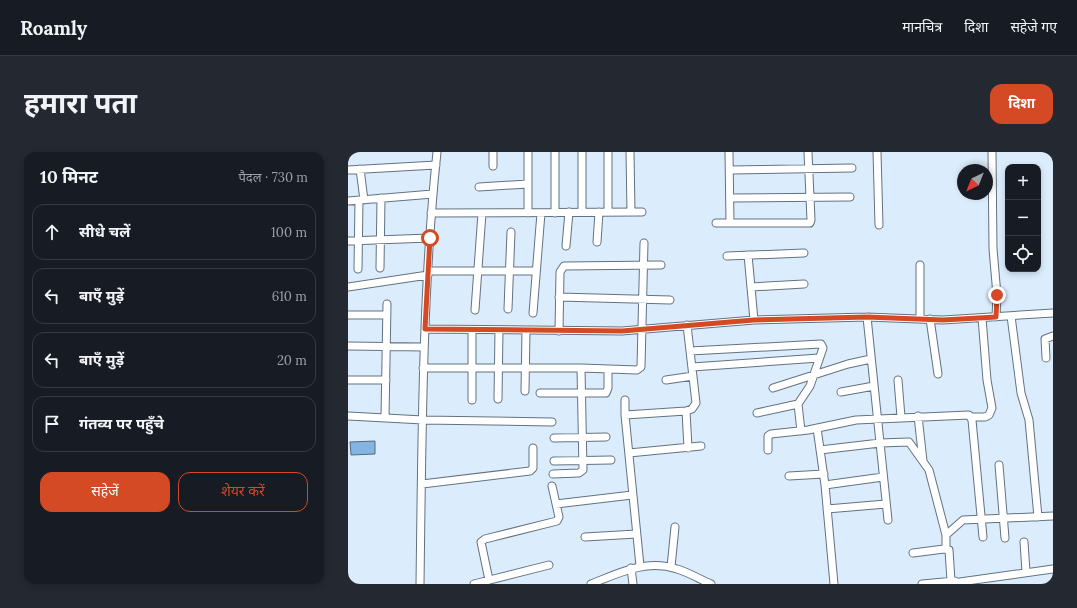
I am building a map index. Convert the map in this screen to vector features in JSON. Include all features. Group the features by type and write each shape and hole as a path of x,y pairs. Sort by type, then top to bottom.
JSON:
{"street":[{"path":"420,584 423,368 431,213 437,152"},
{"path":"493,152 493,166"},
{"path":"528,152 528,213"},
{"path":"555,152 555,212"},
{"path":"582,152 582,212"},
{"path":"608,152 608,212"},
{"path":"630,152 631,212"},
{"path":"729,152 730,223"},
{"path":"716,223 807,224 812,220 808,152"},
{"path":"877,152 879,225"},
{"path":"992,152 993,249 997,295 996,317"},
{"path":"348,170 436,165"},
{"path":"730,170 852,168"},
{"path":"358,269 358,240 361,200 360,169"},
{"path":"479,187 528,184"},
{"path":"348,201 433,194"},
{"path":"730,198 850,197"},
{"path":"380,268 381,198"},
{"path":"566,246 569,212"},
{"path":"597,242 598,212"},
{"path":"431,213 642,212"},
{"path":"475,310 482,213"},
{"path":"533,313 541,213"},
{"path":"508,309 511,232"},
{"path":"348,241 430,238"},
{"path":"423,368 640,369 642,365 644,243"},
{"path":"727,256 804,253"},
{"path":"748,255 754,320"},
{"path":"920,265 920,318"},
{"path":"559,330 560,272 564,266 661,266"},
{"path":"348,287 428,273 536,271"},
{"path":"751,287 804,284"},
{"path":"559,297 670,300"},
{"path":"385,417 387,304"},
{"path":"425,329 622,331 754,320 867,317 930,319 982,318 1053,313"},
{"path":"348,315 387,315"},
{"path":"1012,316 1021,393 1029,420 1038,517"},
{"path":"867,317 888,520"},
{"path":"768,450 767,438 769,434 801,431 877,418 966,414 971,417 985,417 989,415 992,408 987,380 982,318"},
{"path":"930,319 938,374"},
{"path":"625,415 692,409 696,402 687,325"},
{"path":"472,330 472,400"},
{"path":"498,399 499,330"},
{"path":"525,391 526,330"},
{"path":"1046,358 1045,339 1053,336"},
{"path":"690,351 818,343 823,348 810,386 798,404 801,431"},
{"path":"348,346 424,347"},
{"path":"692,367 819,358"},
{"path":"773,388 814,374 871,359"},
{"path":"552,474 579,473 583,470 581,368"},
{"path":"540,394 606,393 608,388 608,369"},
{"path":"666,380 693,376"},
{"path":"348,380 386,380"},
{"path":"898,380 901,417"},
{"path":"841,392 874,386"},
{"path":"625,400 632,495 640,566"},
{"path":"757,413 798,404"},
{"path":"686,410 688,448"},
{"path":"348,416 423,420 552,422"},
{"path":"918,416 923,461"},
{"path":"971,417 983,536"},
{"path":"818,428 824,474 834,584"},
{"path":"554,438 606,437"},
{"path":"820,450 880,443 909,442 930,470 946,535 946,549 950,552 951,581"},
{"path":"629,453 701,446"},
{"path":"422,484 530,472 533,468 533,448"},
{"path":"554,461 611,460"},
{"path":"998,465 1005,538"},
{"path":"789,476 824,474"},
{"path":"825,485 884,477"},
{"path":"489,580 480,546 483,540 557,521 559,516 552,486"},
{"path":"556,504 632,495"},
{"path":"827,509 886,504"},
{"path":"946,535 963,520 1053,516"},
{"path":"671,567 675,527"},
{"path":"585,538 636,534"},
{"path":"1024,542 1026,572"},
{"path":"913,553 946,549"},
{"path":"474,584 549,565"},
{"path":"591,584 631,568 640,566 671,567 710,584"},
{"path":"631,568 633,584"},
{"path":"922,584 951,581 961,583 1053,568"}],"building":[{"path":"375,441 375,454 351,455 350,442"}],"route":[{"path":"430,238 425,329 622,331 754,320 867,317 943,320 996,317 997,295"}]}
